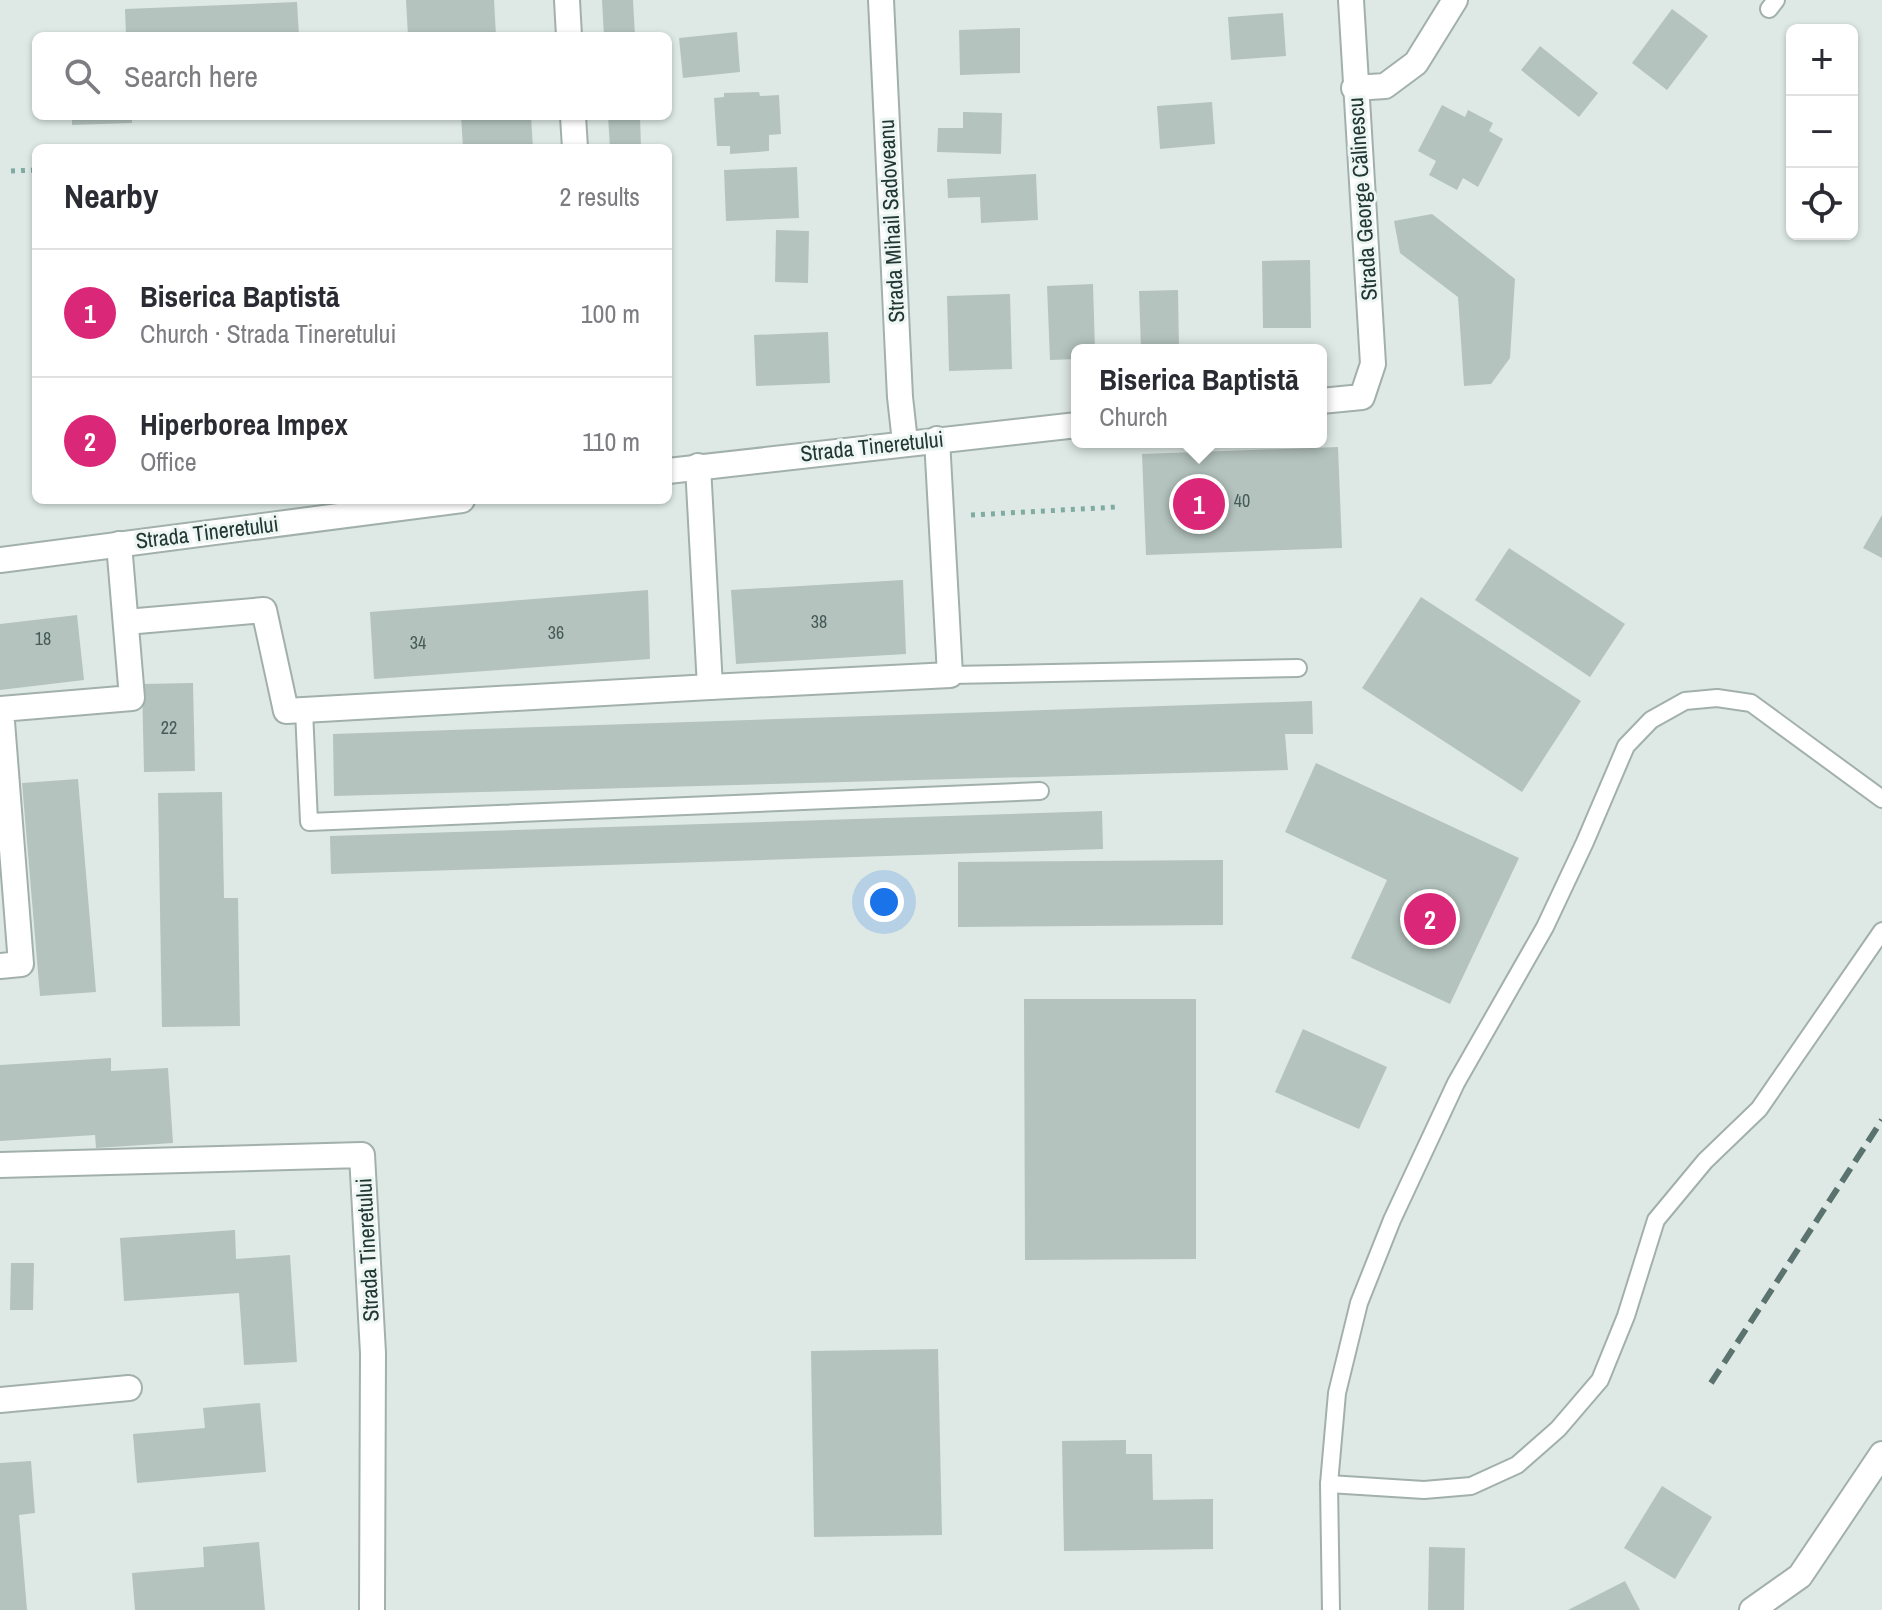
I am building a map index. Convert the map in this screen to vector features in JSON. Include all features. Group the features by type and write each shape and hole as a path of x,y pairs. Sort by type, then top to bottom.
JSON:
{"street":[{"path":"567,0 569,32"},
{"name":"Strada Mihail Sadoveanu","path":"881,0 900,397 905,442"},
{"name":"Strada George Călinescu","path":"1327,400 1362,397 1373,364 1351,0"},
{"path":"1354,88 1385,86 1416,63 1455,0"},
{"path":"573,120 575,144"},
{"name":"Strada Tineretului","path":"672,470 1071,426"},
{"path":"126,622 264,610 286,711 950,675 937,439"},
{"path":"698,466 710,687"},
{"name":"Strada Tineretului","path":"0,560 431,504"},
{"path":"0,966 21,964 1,709 132,698 119,544"},
{"name":"Strada Tineretului","path":"0,1165 362,1155 373,1353 372,1610"},
{"path":"0,1400 129,1388"},
{"path":"1752,1610 1800,1576 1882,1454"}],"lane":[{"path":"950,675 1298,668"},
{"path":"1331,1610 1329,1484 1337,1393 1359,1303 1392,1220 1456,1083 1545,927 1626,746 1651,720 1685,701 1717,698 1751,703 1882,799"},
{"path":"304,710 309,822 1040,791"},
{"path":"1329,1484 1424,1490 1471,1486 1517,1465 1558,1429 1600,1380 1626,1316 1656,1220 1705,1161 1759,1109 1882,931"}],"path":[{"path":"11,171 32,170"},
{"path":"942,516 1117,507"}],"building":[{"path":"406,0 494,0 496,32 408,32"},
{"path":"602,0 633,0 635,32 604,32"},
{"path":"297,2 299,32 126,32 125,9"},
{"path":"1672,9 1708,36 1667,90 1632,63"},
{"path":"1283,13 1286,56 1231,60 1228,17"},
{"path":"1020,28 1020,73 960,75 959,30"},
{"path":"737,32 740,72 683,78 679,38"},
{"path":"1540,46 1598,93 1579,117 1521,70"},
{"path":"759,92 760,96 779,95 781,134 769,135 769,151 730,154 730,146 717,146 714,98 724,97 724,93"},
{"path":"1212,102 1215,144 1160,149 1157,106"},
{"path":"1442,105 1465,117 1468,110 1493,123 1489,131 1503,139 1478,187 1463,178 1457,190 1429,175 1436,161 1418,151"},
{"path":"963,112 1002,113 1001,154 937,152 938,128 963,128"},
{"path":"72,120 132,120 132,123 72,125"},
{"path":"461,120 531,120 533,144 463,144"},
{"path":"608,120 640,120 641,144 610,144"},
{"path":"797,167 799,218 726,221 724,170"},
{"path":"1036,174 1038,220 981,223 980,197 948,198 947,179"},
{"path":"1432,214 1515,279 1510,358 1491,384 1464,386 1458,297 1400,253 1394,221"},
{"path":"776,230 809,231 808,283 775,282"},
{"path":"1310,260 1311,328 1263,328 1262,261"},
{"path":"1093,284 1095,344 1071,344 1071,359 1050,360 1047,286"},
{"path":"1178,290 1179,344 1141,344 1139,291"},
{"path":"1010,294 1012,369 949,371 947,296"},
{"path":"828,332 830,383 756,386 754,335"},
{"path":"1338,447 1342,548 1146,555 1142,454"},
{"path":"1882,515 1882,558 1863,548"},
{"path":"1509,548 1625,624 1590,677 1475,600"},
{"path":"903,580 906,654 736,664 731,590"},
{"path":"648,590 650,659 374,679 370,612"},
{"path":"1421,597 1581,701 1522,792 1362,688"},
{"path":"77,615 84,680 0,690 0,624"},
{"path":"193,683 195,771 144,772 142,684"},
{"path":"1312,701 1313,734 1285,734 1288,770 334,796 333,734"},
{"path":"1316,763 1519,858 1450,1004 1351,958 1387,880 1285,832"},
{"path":"78,779 96,992 40,996 22,783"},
{"path":"222,792 224,898 238,898 240,1026 162,1027 158,793"},
{"path":"1102,811 1103,849 331,874 330,836"},
{"path":"1223,860 1223,925 958,927 958,862"},
{"path":"1024,999 1196,999 1196,1259 1025,1260"},
{"path":"1303,1029 1387,1067 1359,1129 1275,1092"},
{"path":"111,1058 111,1071 168,1068 173,1143 96,1148 95,1135 0,1141 0,1065"},
{"path":"235,1230 236,1259 290,1255 297,1362 244,1365 239,1293 124,1301 120,1238"},
{"path":"11,1263 34,1263 33,1310 10,1310"},
{"path":"938,1349 942,1535 814,1537 811,1351"},
{"path":"260,1403 266,1472 137,1483 133,1434 205,1428 203,1408"},
{"path":"1126,1440 1126,1454 1152,1454 1153,1500 1213,1499 1213,1549 1064,1551 1062,1441"},
{"path":"31,1461 35,1513 19,1515 27,1610 0,1610 0,1463"},
{"path":"1662,1486 1712,1517 1675,1579 1624,1548"},
{"path":"259,1542 265,1610 135,1610 132,1573 204,1567 203,1547"},
{"path":"1429,1547 1465,1548 1464,1610 1428,1610"},
{"path":"1625,1581 1640,1610 1568,1610"}],"railway":[{"path":"1711,1383 1882,1120"}],"place":[{"name":"Biserica Baptistă","path":"1199,504"},
{"name":"Hiperborea Impex","path":"1430,919"}]}
